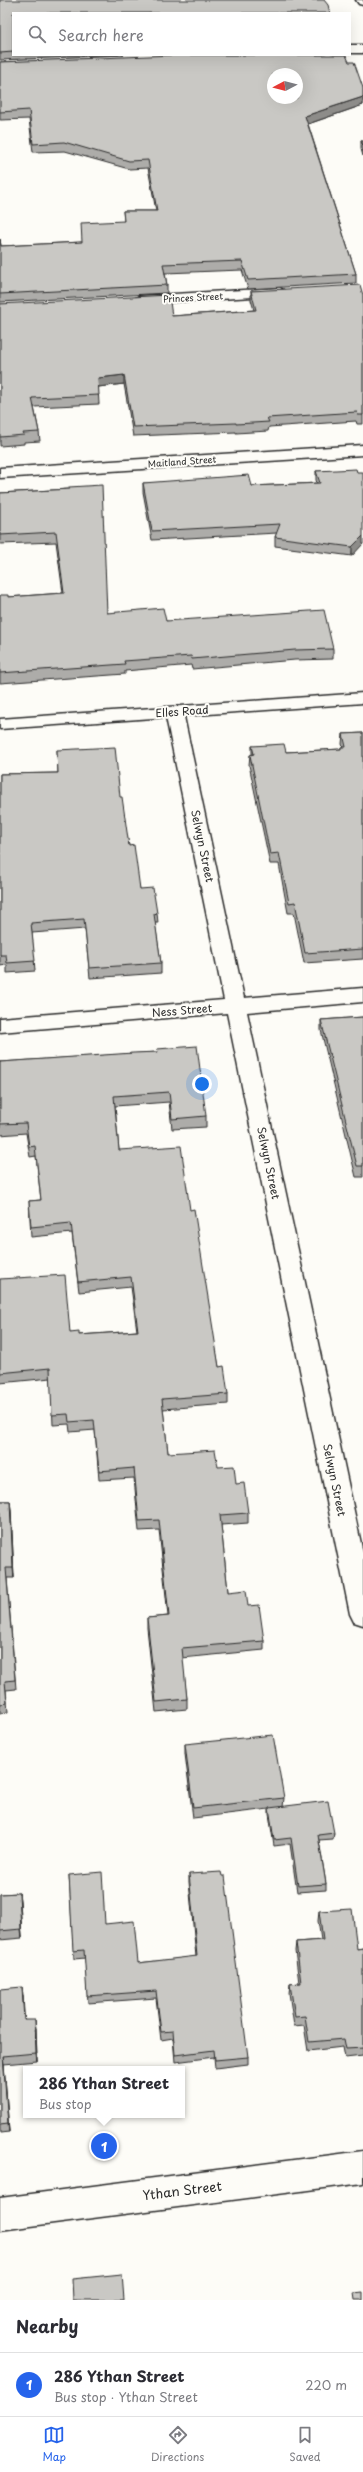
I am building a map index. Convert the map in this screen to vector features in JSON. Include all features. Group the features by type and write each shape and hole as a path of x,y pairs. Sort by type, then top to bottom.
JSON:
{"street":[{"path":"351,50 363,49"},
{"name":"Princes Street","path":"126,301 292,292"},
{"name":"Maitland Street","path":"0,473 363,450"},
{"name":"Elles Road","path":"0,724 363,698"},
{"name":"Selwyn Street","path":"174,712 237,1006 363,1614"},
{"name":"Ness Street","path":"0,1025 363,995"},
{"name":"Ythan Street","path":"0,2214 363,2167"}],"building":[{"path":"0,0 324,0 328,5 330,12 12,12 12,52 0,53"},
{"path":"148,56 346,56 349,62 354,62 363,88 363,97 305,116 356,274 248,280 242,261 163,264 167,285 0,294 0,239 1,246 82,242 81,223 124,221 123,211 157,211 148,160 129,161 64,142 33,144 29,110 0,112 0,62"},
{"path":"360,285 363,295 363,415 358,415 357,412 267,418 269,422 133,427 124,375 98,378 99,395 32,398 39,432 0,437 0,304 169,295 172,316 256,310 251,291"},
{"path":"356,469 357,472 363,472 363,536 352,547 275,537 280,524 152,531 143,483 249,475 252,486 320,483 316,471"},
{"path":"102,485 107,613 163,608 166,621 324,610 333,649 295,650 192,659 191,656 124,661 125,664 0,673 0,595 8,595 8,597 64,593 56,532 0,535 0,493 70,489 69,487"},
{"path":"363,733 363,949 305,953 295,902 289,903 279,853 270,854 250,755 254,754 252,746 284,744 286,752 341,749 341,747 346,747 343,734"},
{"path":"115,747 120,797 122,797 129,846 134,845 140,889 153,888 157,913 154,914 161,963 89,968 84,919 31,923 35,961 7,963 6,955 0,955 0,774 58,773 57,750"},
{"path":"363,1017 363,1166 357,1166 321,1020"},
{"path":"197,1046 206,1116 172,1119 169,1092 114,1096 119,1150 181,1146 190,1210 194,1209 219,1367 224,1366 228,1394 162,1399 168,1453 215,1450 218,1467 234,1466 236,1484 244,1483 248,1513 220,1515 228,1592 246,1590 248,1606 259,1605 264,1641 182,1648 187,1699 156,1702 147,1618 169,1616 159,1520 139,1521 134,1468 99,1471 94,1420 69,1422 68,1414 52,1415 50,1368 0,1373 0,1279 65,1275 70,1333 79,1332 79,1335 138,1331 131,1277 78,1282 71,1223 31,1227 29,1201 41,1200 35,1146 29,1147 26,1123 0,1124 0,1062 158,1052 157,1049"},
{"path":"0,1501 10,1501 13,1568 6,1568 15,1680 5,1681 7,1703 0,1704"},
{"path":"273,1735 284,1798 193,1808 185,1744"},
{"path":"328,1801 334,1833 318,1835 326,1884 298,1886 291,1838 274,1840 269,1808"},
{"path":"102,1872 105,1924 134,1921 138,1963 197,1956 189,1874 221,1872 222,1876 225,1876 248,2057 215,2060 214,2050 175,2055 173,2031 161,2032 156,1991 87,1996 84,1950 73,1951 69,1875"},
{"path":"19,1893 21,1929 0,1931 0,1894"},
{"path":"352,1909 357,1949 363,1948 363,2048 346,2049 344,2039 309,2042 305,2016 295,2017 290,1984 301,1983 296,1942 323,1940 319,1911"},
{"path":"22,1987 24,2020 35,2020 36,2053 3,2056 8,2124 0,2125 0,1989"},
{"path":"122,2274 124,2300 73,2300 72,2279"},
{"path":"363,2292 363,2300 355,2300 354,2293"}],"place":[{"name":"286 Ythan Street","path":"104,2146"}]}
